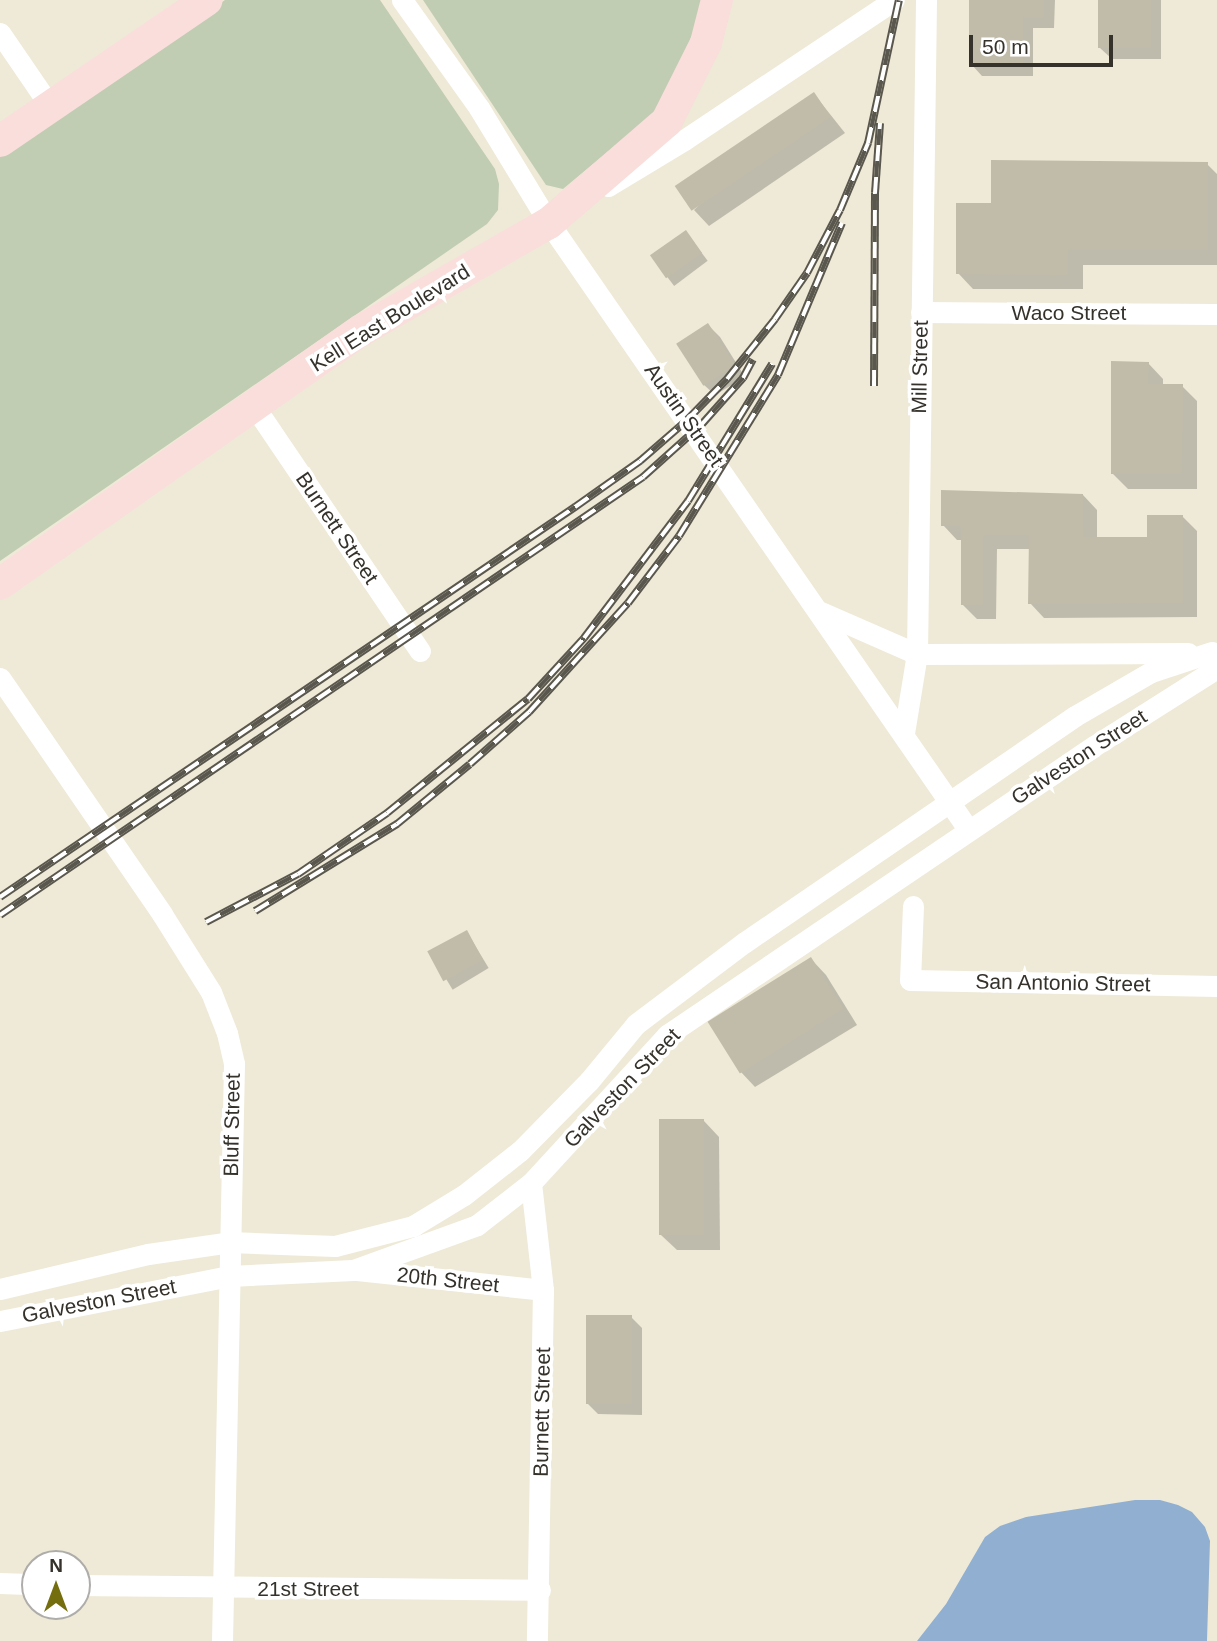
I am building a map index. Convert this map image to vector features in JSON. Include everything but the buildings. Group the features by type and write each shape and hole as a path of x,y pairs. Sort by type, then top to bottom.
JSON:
{"main road":[{"path":"0,141 207,0"},
{"name":"Kell East Boulevard","path":"0,584 362,330 549,223 667,121 706,43 717,0"}],"street":[{"name":"Austin Street","path":"402,0 479,108 549,223 821,612 968,829"},
{"path":"549,223 684,140 894,0"},
{"name":"Mill Street","path":"904,733 917,654 926,0"},
{"path":"0,33 50,106"},
{"name":"Waco Street","path":"921,312 1217,314"},
{"name":"Burnett Street","path":"254,406 420,651"},
{"path":"821,612 917,654 1215,657"},
{"name":"Galveston Street","path":"0,1289 148,1254 230,1242 334,1246 413,1226 464,1195 520,1151 589,1081 636,1024 745,942 1075,716 1151,672 1215,657"},
{"name":"Galveston Street","path":"0,1321 229,1276 353,1270 477,1225 531,1183 667,1035 1215,657"},
{"name":"Bluff Street","path":"0,678 162,914 219,1011 234,1064 222,1641"},
{"name":"San Antonio Street","path":"913,906 910,980 1217,986"},
{"name":"Burnett Street","path":"531,1183 543,1290 540,1590 537,1641"},
{"name":"20th Street","path":"353,1270 543,1290"},
{"path":"0,1583 21,1584"},
{"name":"21st Street","path":"91,1585 540,1590"}],"green space":[{"path":"225,0 380,0 495,169 499,184 498,210 487,224 0,561 0,151"},
{"path":"423,0 706,0 665,104 563,189 546,185"}],"water":[{"path":"1135,1500 1160,1500 1178,1505 1192,1512 1205,1527 1210,1541 1207,1641 917,1641 946,1604 985,1537 1000,1526 1026,1517"}],"railway":[{"path":"0,897 575,507 640,461 686,421 727,379 775,319 807,273 840,210 868,143 899,0"},
{"path":"874,386 875,193 880,123"},
{"path":"255,911 397,824 470,764 529,712 628,603 679,536 778,375 842,223"},
{"path":"0,915 643,477 702,424 743,378 753,359"},
{"path":"206,922 298,874 387,813 528,699 584,638 688,501 772,364"}]}
